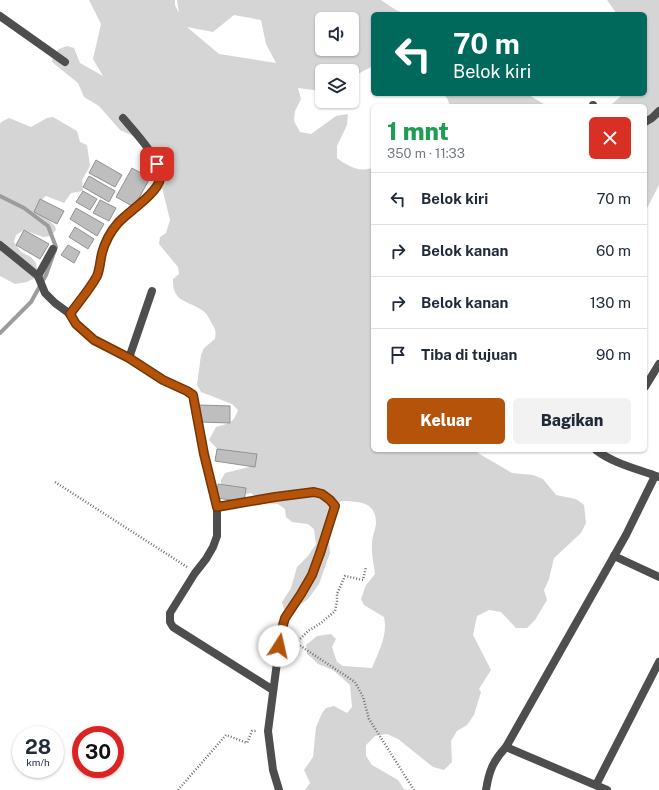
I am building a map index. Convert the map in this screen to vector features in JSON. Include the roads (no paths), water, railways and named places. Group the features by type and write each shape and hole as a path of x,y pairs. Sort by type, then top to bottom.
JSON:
{"street":[{"path":"0,16 65,62"},
{"path":"647,121 659,111"},
{"path":"70,314 97,276 104,247 110,233 125,216 151,194 160,179 160,172 150,152 123,118"},
{"path":"0,245 38,277 45,293 55,303 70,314 76,324 94,340 129,358 163,380 193,395 204,454 217,507 217,536 206,559 195,573 170,613 170,622 173,627 273,690"},
{"path":"38,277 53,249"},
{"path":"129,358 152,291"},
{"path":"647,384 659,364"},
{"path":"486,790 488,777 494,763 506,747 657,477 621,464 606,453"},
{"path":"217,507 314,492 322,494 335,506 312,575 285,618 281,632 268,731 273,770 279,790"},
{"path":"614,556 659,577"},
{"path":"595,787 659,662"},
{"path":"506,747 595,787 607,790"}],"waterway":[{"path":"0,196 24,208 48,226 56,247 46,275 31,302 0,333"}]}
